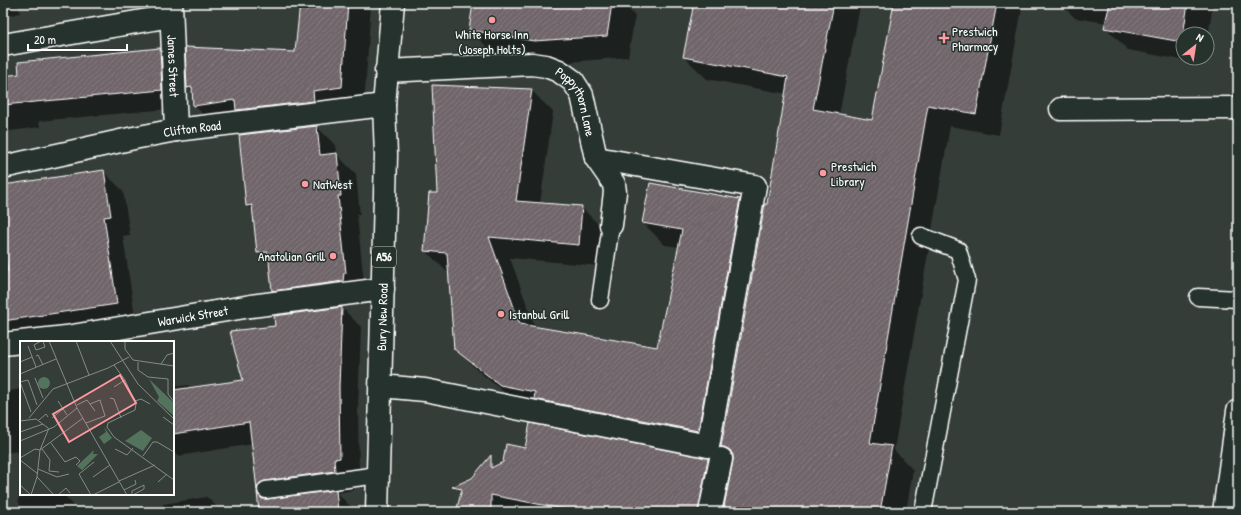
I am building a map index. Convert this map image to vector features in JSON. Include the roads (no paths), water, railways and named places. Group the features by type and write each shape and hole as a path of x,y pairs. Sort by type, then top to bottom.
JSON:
{"main road":[{"name":"Bury New Road","path":"377,512 386,155 384,105 393,3"},
{"path":"3,45 171,9"},
{"name":"James Street","path":"171,9 176,130"},
{"name":"Poppythorn Lane","path":"386,71 532,64 546,66 559,71 573,81 582,95 596,158 614,184 615,192 611,225"},
{"name":"Clifton Road","path":"3,167 176,130 384,105"},
{"path":"1061,108 1238,108"},
{"path":"381,386 425,390 708,446 755,186 596,158"},
{"name":"Warwick Street","path":"30,341 66,337 251,306 383,289"},
{"name":"Warwick Street","path":"3,344 20,342"},
{"path":"1224,512 1233,479 1238,411"},
{"path":"710,512 721,459"}],"lane":[{"name":"Poppythorn Lane","path":"600,300 611,225"},
{"path":"921,236 958,250 967,280 923,512"},
{"path":"1198,297 1238,299"},
{"path":"266,490 378,475"}],"place":[{"name":"White Horse Inn (Joseph Holts)","path":"492,20"},
{"name":"Prestwich Pharmacy","path":"944,38"},
{"name":"Prestwich Library","path":"823,173"},
{"name":"NatWest","path":"305,184"},
{"name":"Anatolian Grill","path":"333,256"},
{"name":"Istanbul Grill","path":"501,314"}]}
